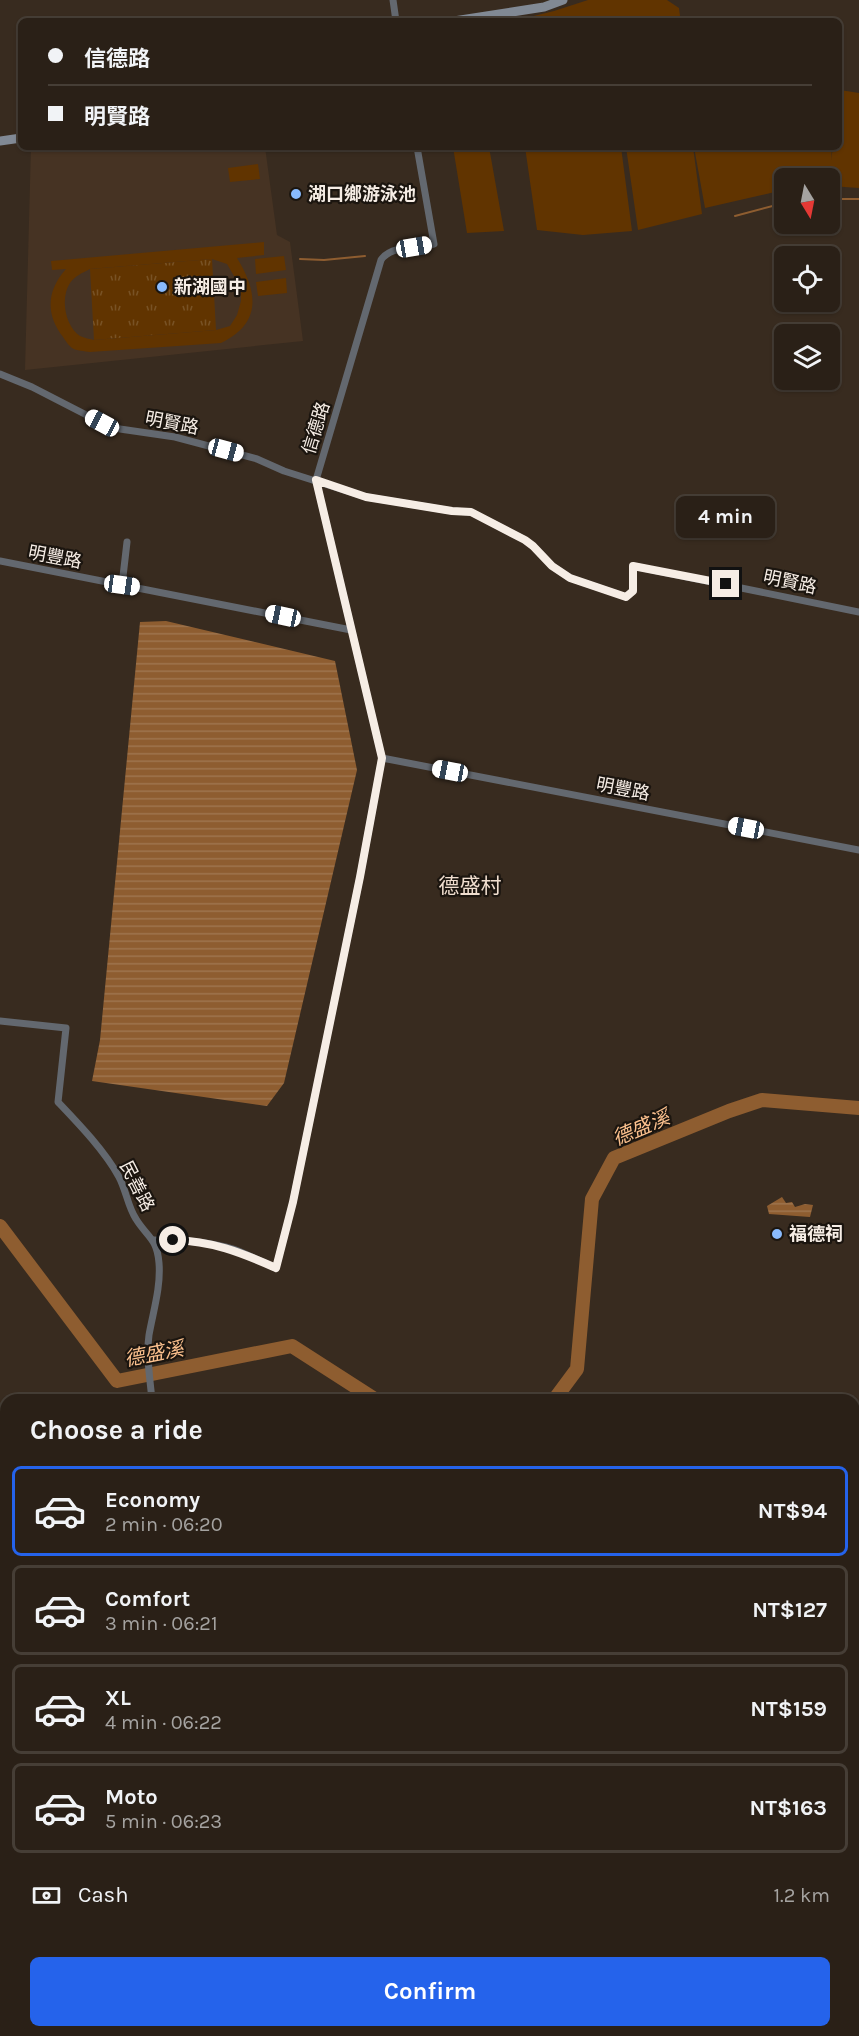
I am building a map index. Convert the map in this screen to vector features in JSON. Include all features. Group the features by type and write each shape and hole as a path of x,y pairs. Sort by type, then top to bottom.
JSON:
{"street":[{"path":"393,0 396,18"},
{"path":"473,18 544,7 563,0"},
{"path":"0,141 18,138"},
{"name":"信德路","path":"154,1240 215,1244 276,1268 295,1191 360,877 382,758 316,480 381,260 385,254 394,251 434,244 418,150"},
{"name":"明賢路","path":"0,374 32,387 102,423 120,429 175,437 211,446 257,459 284,471 366,497 471,512 525,540 552,566 570,578 626,597 633,591 633,566 859,612"},
{"path":"122,585 127,542"},
{"name":"明豐路","path":"0,561 351,630"},
{"name":"明豐路","path":"382,758 859,850"},
{"name":"民善路","path":"0,1021 66,1028 58,1102 80,1125 109,1162 119,1178 136,1219 154,1240"},
{"path":"151,1394 148,1367 149,1337 156,1308 159,1262 154,1240"}],"shaded area":[{"name":"新湖國中","path":"31,150 265,150 277,235 290,242 303,341 25,370"},
{"path":"166,621 335,661 357,770 284,1083 267,1106 92,1081 100,1040 140,622"},
{"path":"782,1197 786,1203 792,1202 795,1207 805,1204 813,1205 810,1217 769,1214 767,1206"}],"green space":[{"path":"588,0 667,0 679,8 680,16 740,16 740,18 525,18"},
{"path":"842,90 859,93 859,188 840,187 840,168 774,168 774,192 705,208 695,150 832,150 831,160 833,150 842,150"},
{"path":"453,150 490,150 504,231 467,233"},
{"path":"525,150 621,150 632,231 583,235 537,230"},
{"path":"626,150 693,150 702,214 638,230"},
{"path":"258,164 260,179 230,182 228,168"},
{"path":"264,242 264,255 237,258 249,283 252,306 250,316 244,326 221,343 90,352 74,349 68,344 53,320 52,294 66,269 52,270 51,261","holes":["212,259 227,264 241,288 241,301 237,315 230,326 216,330 94,340 80,336 68,319 65,304 67,289 74,278 90,269"]},
{"path":"284,256 286,270 256,274 255,259"},
{"path":"212,259 216,330 94,340 90,269"},
{"path":"286,278 287,293 258,296 256,282"}],"waterway":[{"path":"840,199 859,199"},
{"path":"735,216 774,206"},
{"path":"300,259 324,260 365,256"},
{"name":"德盛溪","path":"558,1394 577,1369 592,1199 614,1158 762,1100 859,1108"},
{"name":"德盛溪","path":"0,1226 117,1381 292,1346 367,1394"}],"place":[{"name":"湖口鄉游泳池","path":"296,194"},
{"name":"新湖國中","path":"162,287"},
{"name":"福德祠","path":"777,1234"}],"district":[{"name":"德盛村","path":"470,886"}],"route":[{"path":"173,1240 215,1244 276,1268 293,1202 360,877 382,758 316,480 366,497 471,512 525,540 552,566 570,578 626,597 630,596 633,591 633,566 726,584"}]}
